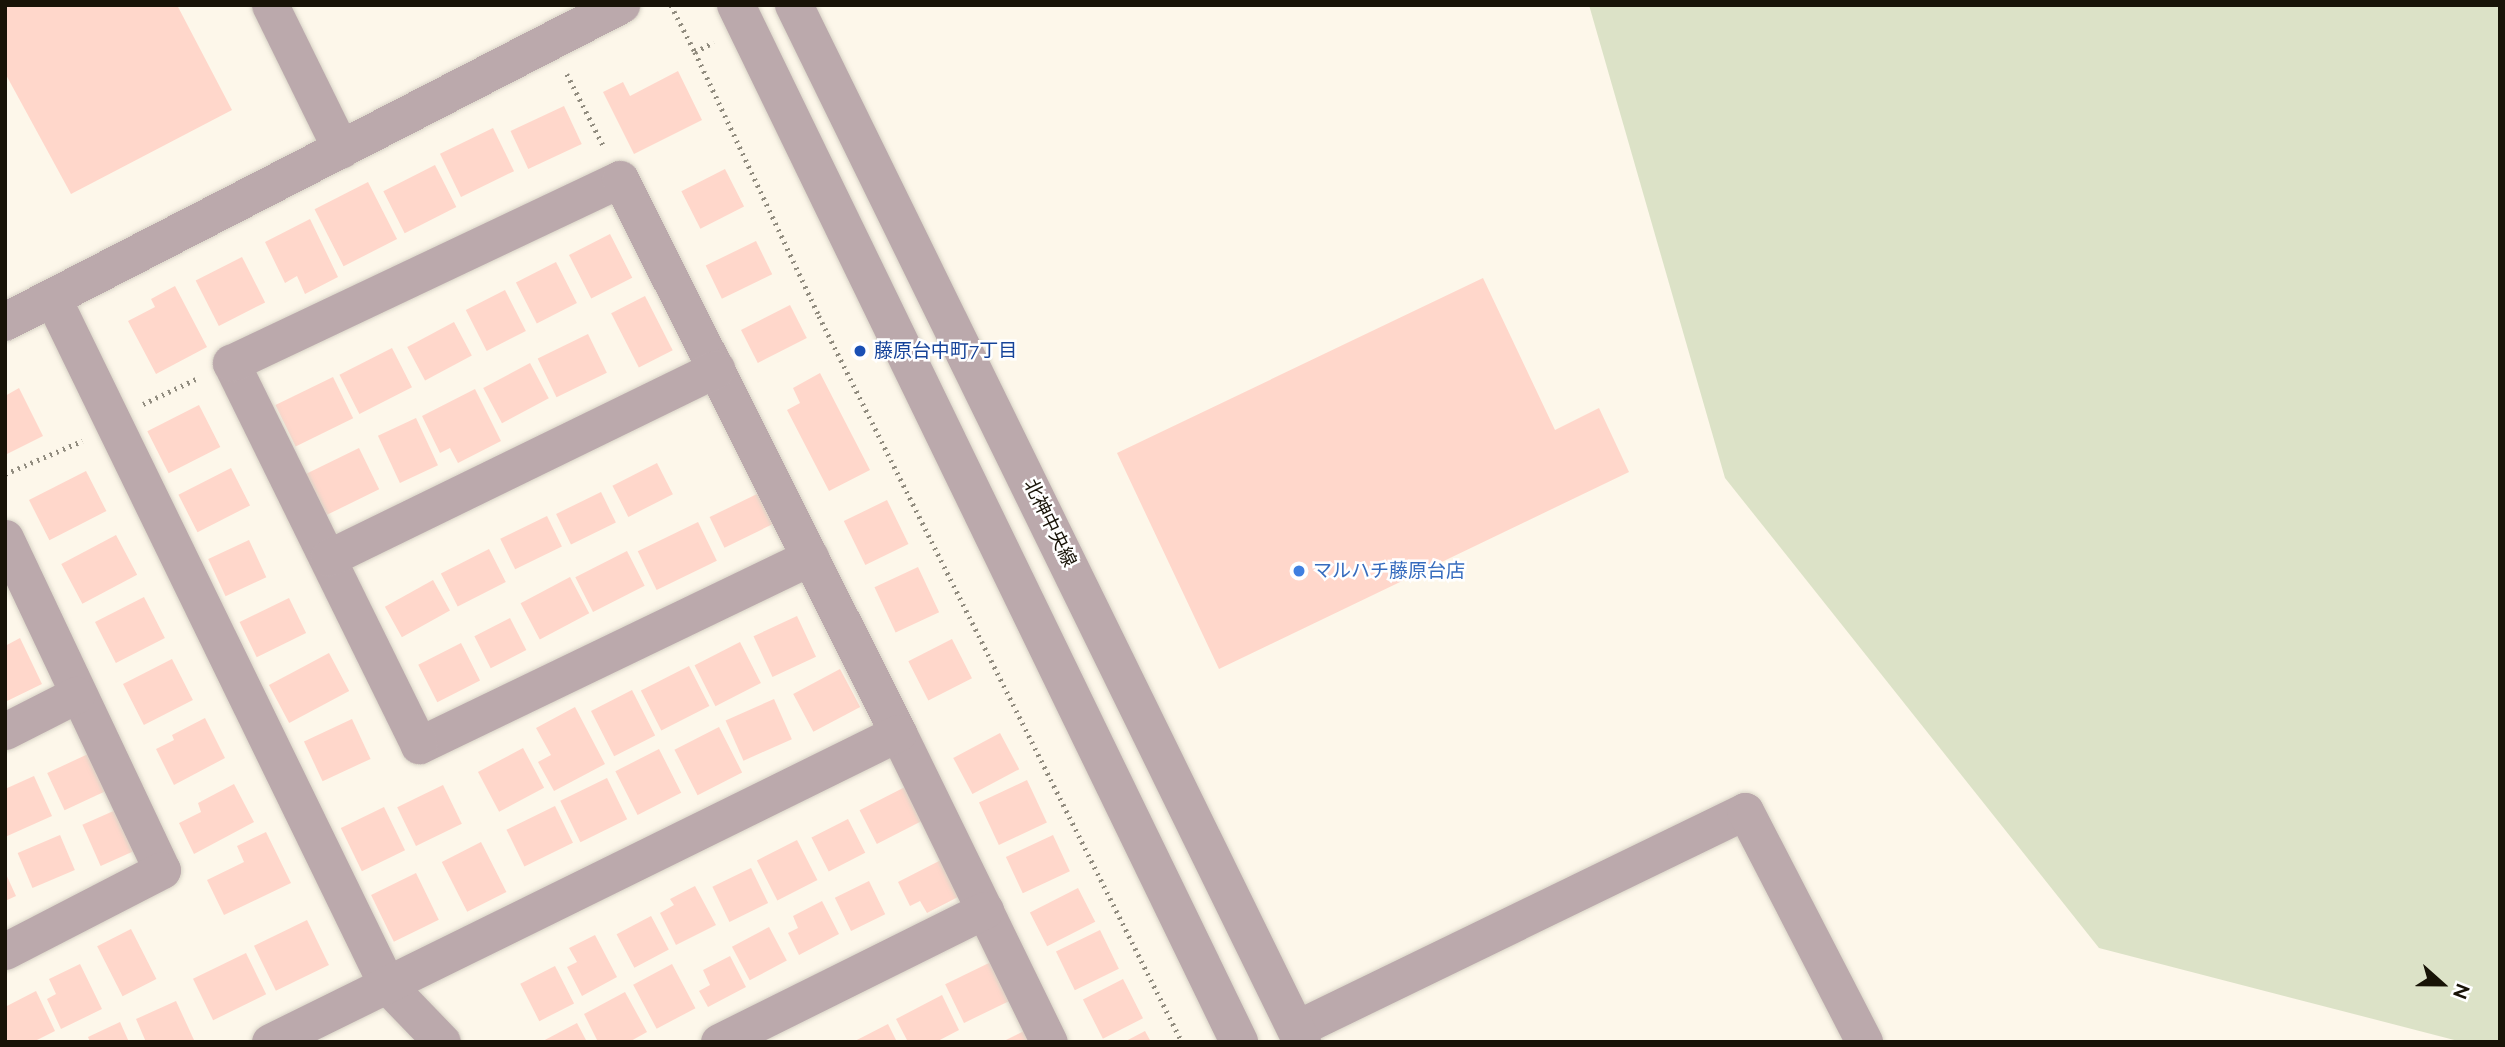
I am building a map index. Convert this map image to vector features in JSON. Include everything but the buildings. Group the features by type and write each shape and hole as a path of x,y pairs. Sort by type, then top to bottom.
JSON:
{"street":[{"path":"270,5 341,149"},
{"path":"5,322 621,5"},
{"path":"736,5 1239,1042"},
{"name":"北神中央線","path":"794,5 1299,1035"},
{"path":"810,558 419,745 231,363 620,179 898,733 1049,1042"},
{"path":"52,297 387,985 442,1042"},
{"path":"328,558 716,369"},
{"path":"5,538 76,695 162,870 5,951"},
{"path":"5,731 76,695"},
{"path":"270,1042 898,733"},
{"path":"1299,1035 1745,811 1864,1042"},
{"path":"719,1042 985,910"}],"path":[{"path":"671,5 825,328 1182,1042"},
{"path":"695,52 718,39"},
{"path":"562,64 620,179"},
{"path":"142,405 231,363"},
{"path":"5,474 86,439"}],"green space":[{"path":"1589,5 2500,5 2500,1042 2462,1042 2099,948 1725,478"}],"place":[{"name":"藤原台中町7丁目","path":"860,351"},
{"name":"マルハチ藤原台店","path":"1299,571"}]}
